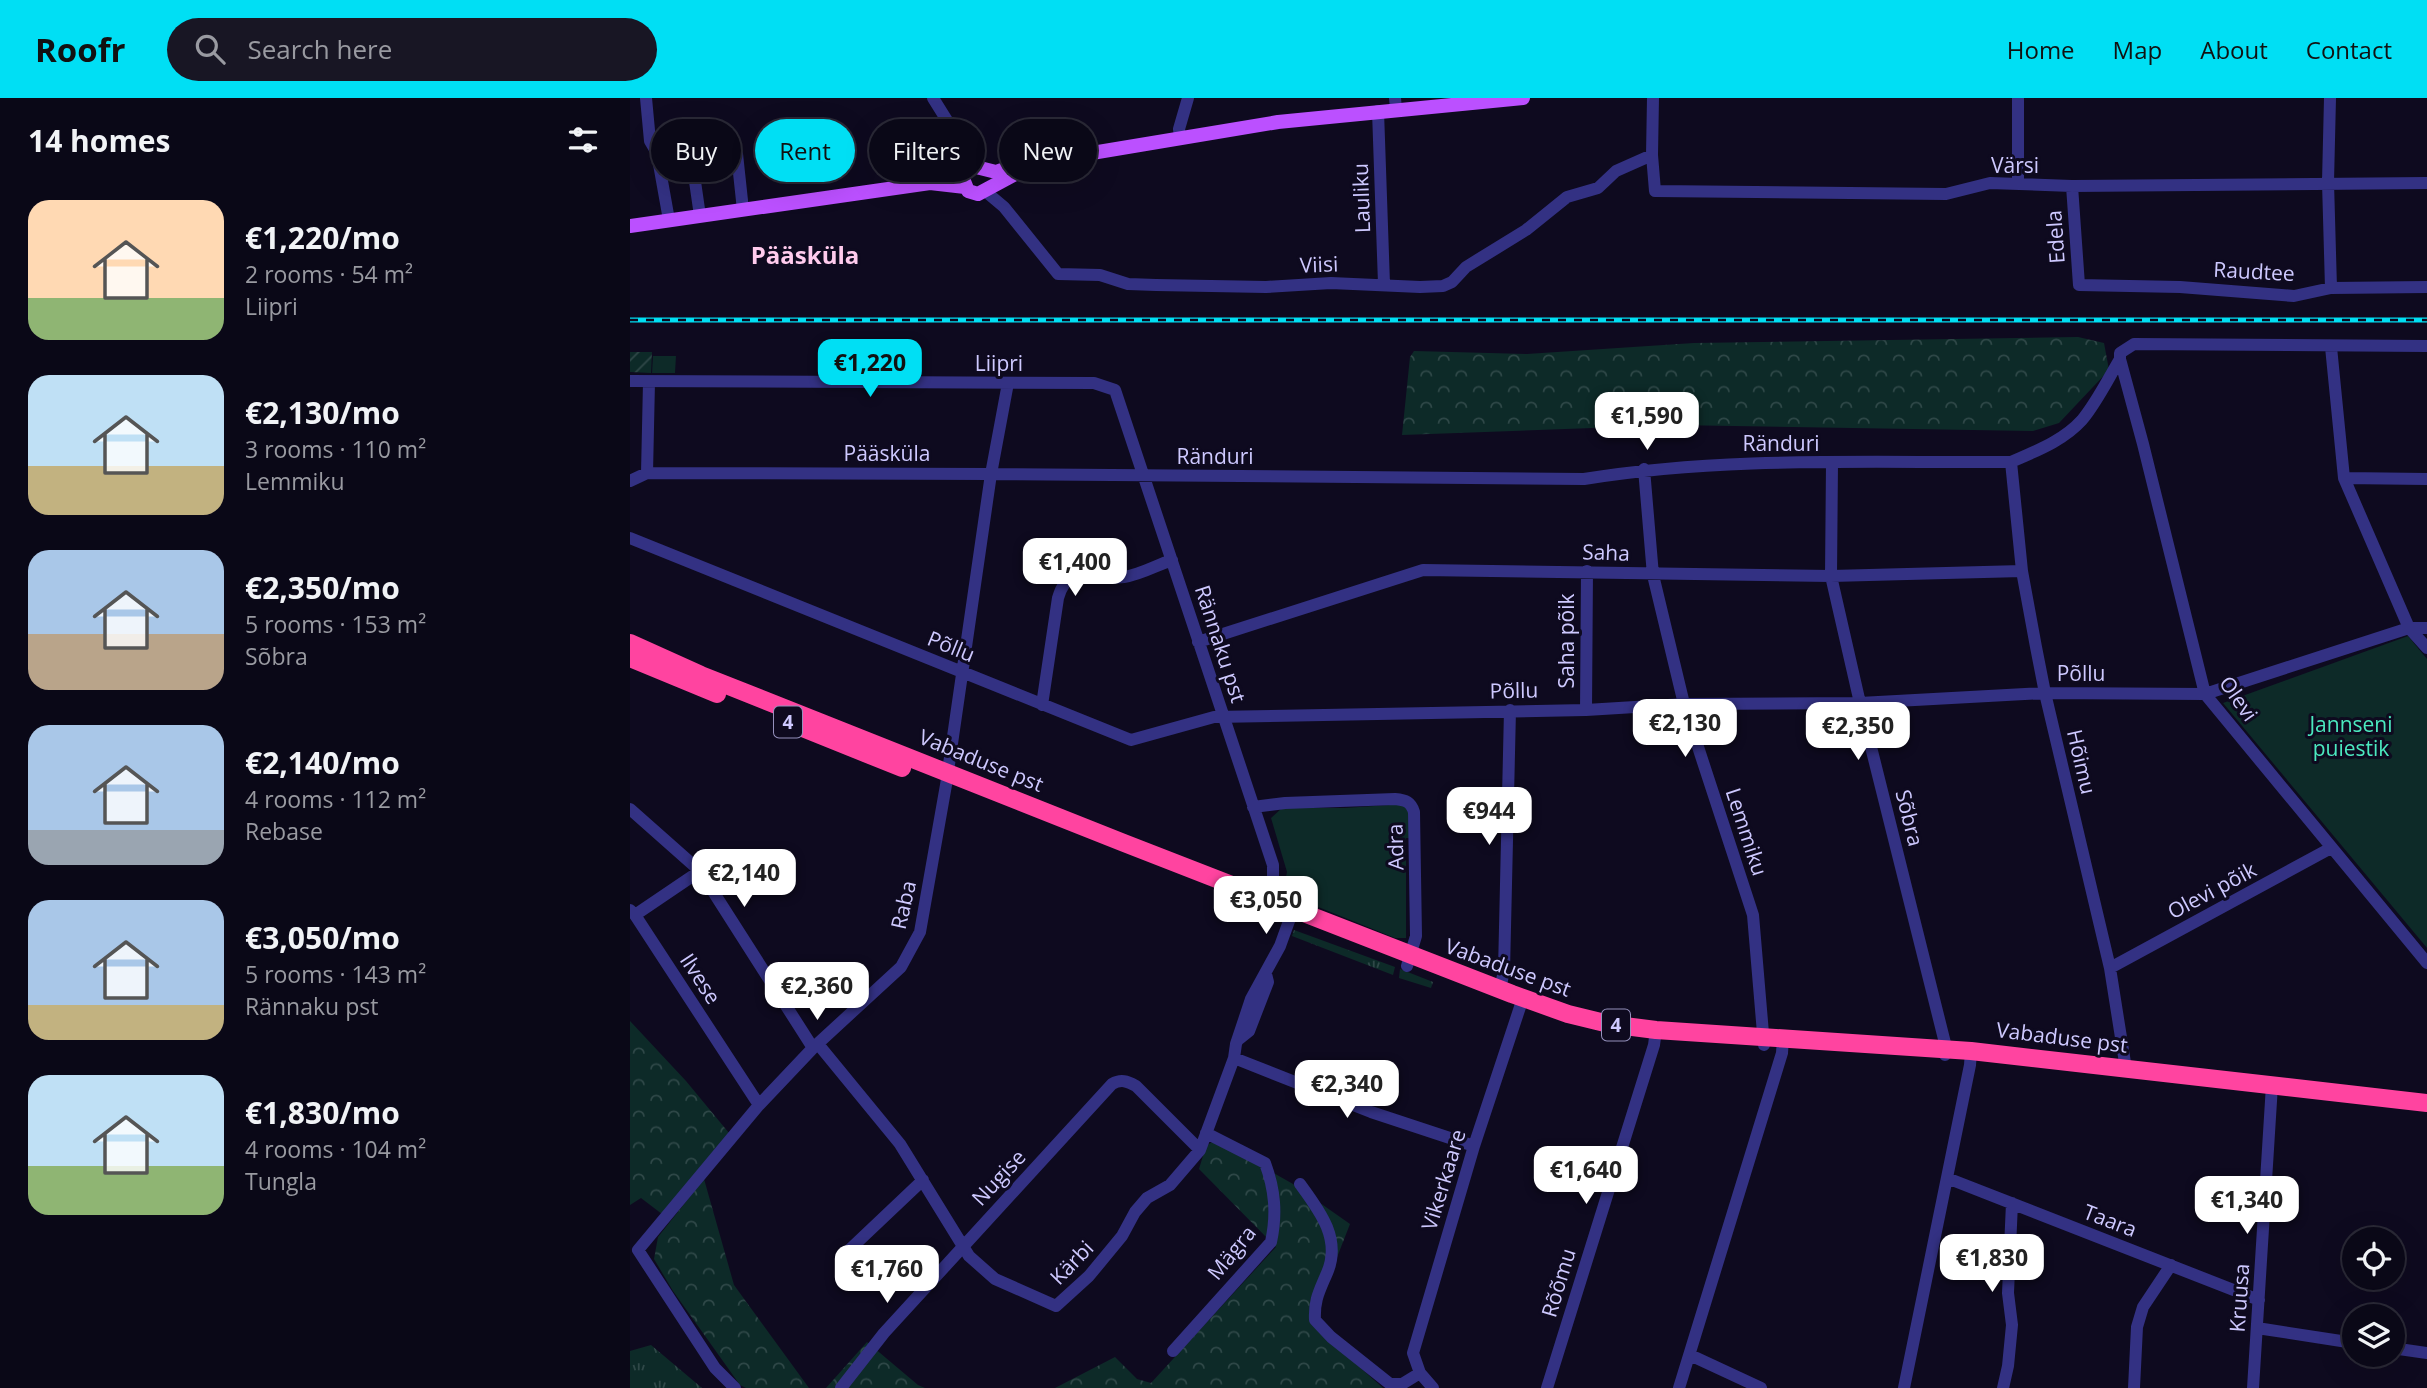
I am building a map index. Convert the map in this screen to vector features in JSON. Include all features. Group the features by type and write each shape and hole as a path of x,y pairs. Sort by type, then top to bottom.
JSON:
{"highway":[{"name":"Vabaduse pst","path":"630,643 947,779"},
{"name":"Vabaduse pst","path":"630,657 670,676 947,779 1409,961 1521,1002 1568,1014 1656,1033 1945,1053 2126,1069 2427,1111"},
{"name":"Vabaduse pst","path":"1409,961 1500,989 1521,1002"},
{"name":"Vabaduse pst","path":"1971,1055 2272,1089 2427,1103"}],"main road":[{"path":"1097,152 1278,122 1378,111 1395,104 1523,98"},
{"path":"985,176 990,177 986,190"},
{"path":"630,226 935,182"},
{"path":"974,182 973,194 1000,182"}],"street":[{"path":"646,98 651,143"},
{"path":"933,98 944,119"},
{"path":"1180,137 1179,129 1188,98"},
{"name":"Värsi","path":"1653,98 1652,156 1655,191 1946,194 1990,183 2072,186 2427,183"},
{"path":"2018,98 2018,184"},
{"path":"2330,98 2330,288"},
{"name":"Lauliku","path":"1378,111 1384,284"},
{"name":"Viisi","path":"986,190 1058,274 1100,275 1128,284 1147,285 1266,287 1331,283 1434,287 1452,282 1466,267 1526,230 1567,197 1598,188 1616,171 1652,156"},
{"path":"662,182 669,220"},
{"path":"695,182 700,216"},
{"path":"740,182 743,210"},
{"name":"Edela","path":"2072,186 2079,285"},
{"name":"Raudtee","path":"2079,285 2180,287 2294,296 2330,288 2427,287"},
{"path":"2120,359 2120,353 2134,345 2427,346"},
{"path":"2331,347 2344,478 2409,628 2427,648"},
{"name":"Ränduri","path":"1146,476 1584,479 1644,469 1737,463 2011,462 2047,446 2082,419 2120,359"},
{"name":"Olevi","path":"2120,359 2205,694 2427,962"},
{"name":"Liipri","path":"630,381 1094,383 1115,390"},
{"path":"647,473 649,382"},
{"name":"Raba","path":"734,1388 715,1368 638,1250 759,1105 815,1046 901,967 920,932 947,779 991,474 1008,383"},
{"name":"Rännaku pst","path":"1115,390 1146,476 1273,865 1273,878 1262,904"},
{"name":"Hõimu","path":"2011,462 2022,571 2045,694 2110,968 2126,1069"},
{"name":"Sõbra","path":"1832,463 1831,576 1945,1053"},
{"name":"Lemmiku","path":"1644,469 1653,575 1684,704 1753,915 1764,1041"},
{"name":"Pääsküla","path":"630,481 647,473 1146,476"},
{"path":"2344,478 2427,479"},
{"name":"Põllu","path":"631,542 1131,740 1214,717 1586,710 1684,704 1860,703 2045,694 2205,694 2409,628 2427,628"},
{"path":"1042,705 1062,585 1072,576 1087,573 1123,577 1172,560"},
{"name":"Saha","path":"1198,642 1423,570 1831,576 2022,571"},
{"name":"Saha põik","path":"1586,710 1587,572"},
{"path":"1500,989 1504,971 1510,710"},
{"name":"Adra","path":"1253,807 1285,803 1395,799 1408,801 1414,812 1416,936 1409,961"},
{"name":"Kärbi","path":"630,809 700,871 815,1046 900,1144 963,1247 996,1279 1056,1306 1089,1276 1122,1236 1147,1198 1170,1185 1200,1150 1206,1133"},
{"name":"Olevi põik","path":"2110,968 2331,848"},
{"path":"633,912 700,871"},
{"name":"Ilvese","path":"633,912 759,1105"},
{"path":"1206,1133 1234,1058 1236,1044 1249,1031 1268,982 1266,974 1291,916"},
{"name":"Vikerkaare","path":"1419,1373 1413,1353 1474,1146 1521,1002"},
{"name":"Rõõmu","path":"1547,1388 1656,1033"},
{"path":"1679,1388 1783,1042"},
{"path":"1904,1388 1971,1055"},
{"path":"1234,1058 1371,1112 1474,1146"},
{"name":"Nugise","path":"841,1388 884,1333 1118,1080 1136,1086 1200,1150"},
{"name":"Kruusa","path":"2253,1388 2272,1089"},
{"name":"Mägra","path":"1173,1351 1271,1242 1275,1223 1274,1187 1265,1163 1206,1133"},
{"name":"Taara","path":"1947,1178 2259,1300"},
{"path":"847,1252 923,1180"},
{"path":"1300,1184 1323,1216 1333,1247 1329,1269 1314,1302 1315,1320 1331,1337 1390,1384 1402,1384 1419,1373 1433,1388"},
{"path":"2003,1388 2012,1325 2008,1293 2012,1203"},
{"path":"2134,1388 2137,1327 2143,1307 2171,1265"},
{"path":"2257,1328 2342,1341"},
{"path":"2405,1350 2427,1353"},
{"path":"1690,1355 1760,1388"}],"green space":[{"path":"2078,337 2104,343 2109,370 2059,423 2033,431 1674,425 1402,435 1410,357 1414,351 1527,354 1694,343"},
{"path":"630,352 652,352 651,373 630,372"},
{"path":"653,356 676,356 675,373 652,373"},
{"name":"Jannseni puiestik","path":"2408,636 2427,659 2427,948 2223,703"},
{"path":"1405,804 1411,811 1412,838 1406,838 1406,938 1395,938 1283,891 1287,872 1271,818 1282,808"},
{"path":"1294,930 1395,967 1393,975 1292,936"},
{"path":"1400,969 1433,982 1431,988 1399,978"},
{"path":"630,1021 686,1081 729,1133 662,1214 641,1198 630,1205"},
{"path":"1215,1140 1293,1184 1350,1224 1311,1324 1383,1388 1055,1388 1115,1357 1137,1379 1151,1383 1276,1247 1199,1169 1206,1146"},
{"path":"704,1179 734,1285 809,1388 746,1388 740,1385 673,1291 654,1259 658,1237"},
{"path":"867,1342 918,1385 925,1388 826,1388"},
{"path":"651,1345 702,1388 630,1388 630,1351"}],"railway":[{"path":"630,320 2427,320"}],"district":[{"name":"Pääsküla","path":"805,256"}]}
